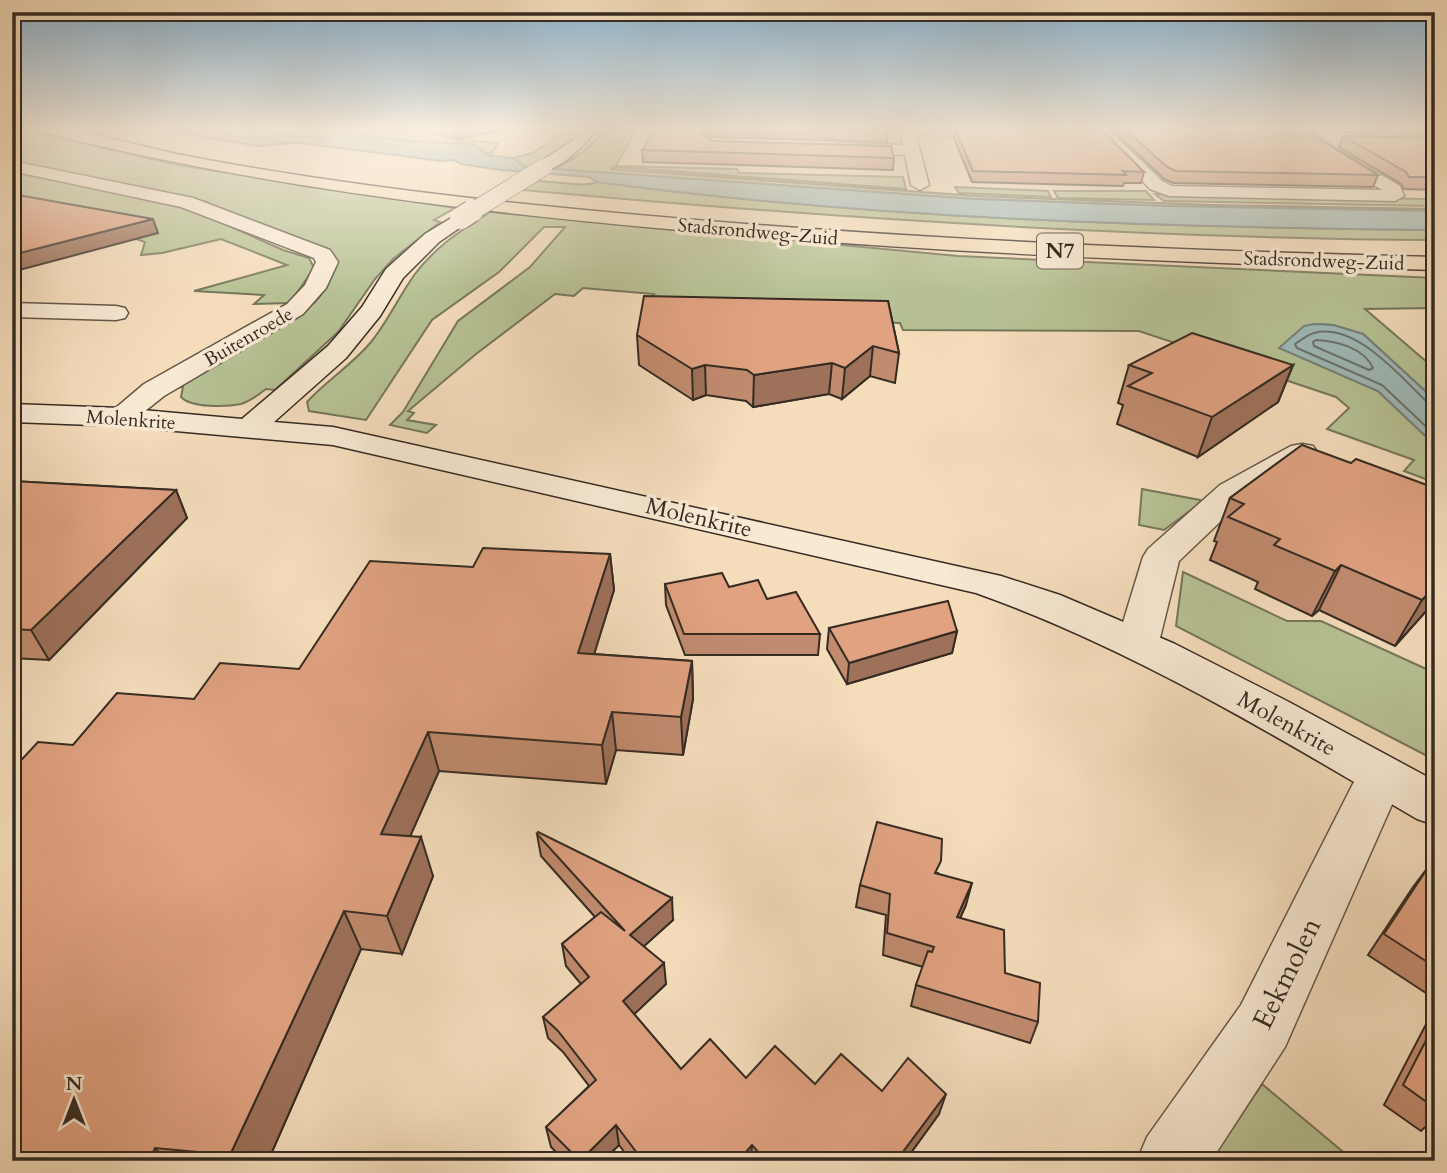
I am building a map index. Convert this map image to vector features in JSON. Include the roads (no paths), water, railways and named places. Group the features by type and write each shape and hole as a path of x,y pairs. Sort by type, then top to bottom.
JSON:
{"highway":[{"name":"Stadsrondweg-Zuid","path":"333,184 530,211 935,244 1435,266"},
{"name":"Stadsrondweg-Zuid","path":"411,184 721,216 1131,242 1435,249"}],"street":[{"name":"Buitenroede","path":"98,184 186,202 323,254 327,262 321,281 295,309 154,390 120,417"},
{"path":"250,427 337,352 371,311 394,274 432,238 517,184"},
{"path":"1155,184 1169,191 1395,196 1394,190 1384,184"},
{"path":"12,310 116,313"},
{"name":"Molenkrite","path":"12,412 250,427 368,442 987,584 1046,603 1138,642 1435,805"},
{"path":"1138,642 1161,558 1167,552 1232,492 1311,448 1335,457"},
{"name":"Eekmolen","path":"1171,1161 1263,1026 1381,775"}],"water":[{"path":"611,184 760,184 974,199 1435,211 1435,230 1015,219 701,195"},
{"path":"1333,325 1363,334 1435,400 1435,445 1378,391 1279,348 1304,326"}]}
